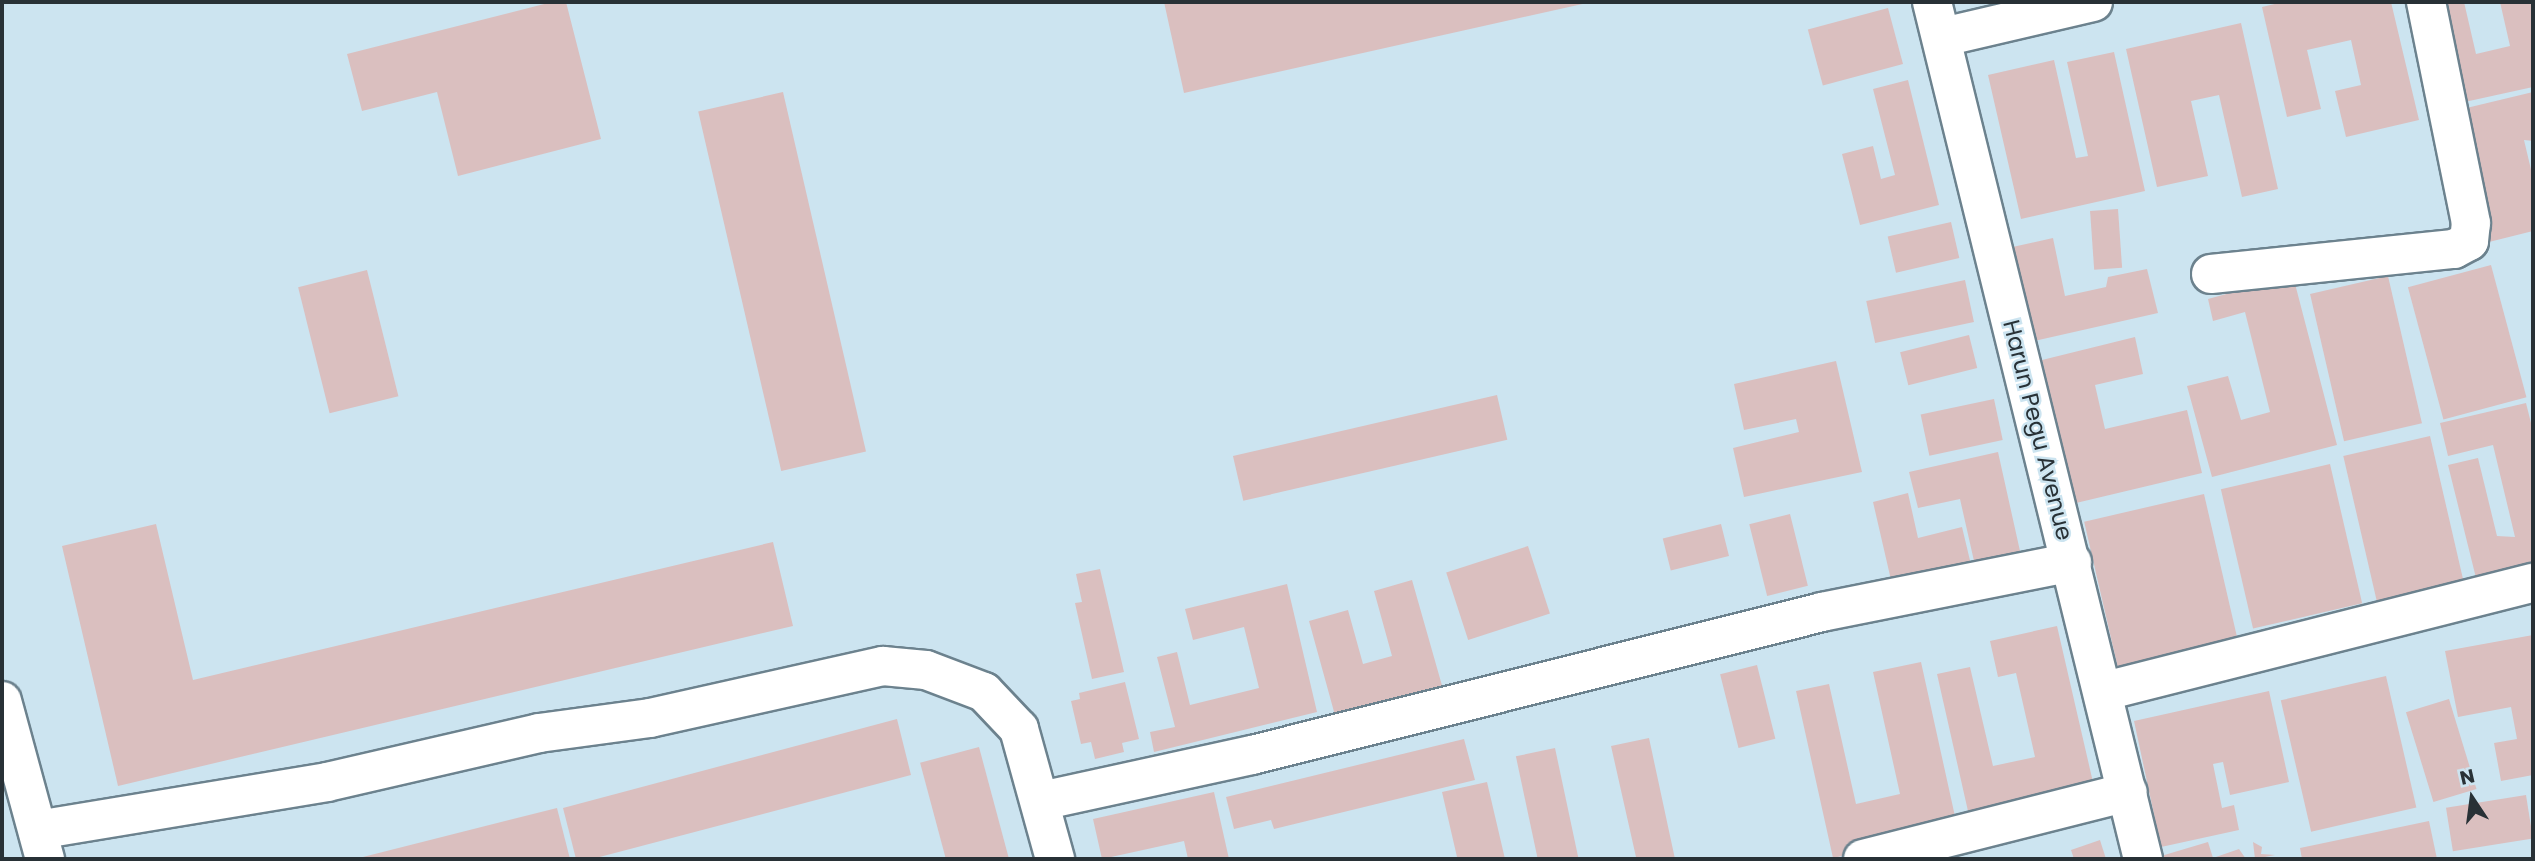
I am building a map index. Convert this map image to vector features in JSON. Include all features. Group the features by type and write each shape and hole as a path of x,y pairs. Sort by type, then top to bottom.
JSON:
{"street":[{"path":"1937,19 2093,2"},
{"path":"2211,274 2454,249 2469,241 2471,223 2426,2"},
{"name":"Harun Pegu Avenue","path":"1937,19 1993,258 2105,691 2143,859"},
{"path":"1041,801 1252,755 1822,612 2071,562"},
{"path":"2105,691 2533,583"},
{"path":"2,701 41,844 539,733 650,718 883,666 926,670 984,692 1019,729 1055,859"},
{"path":"1863,859 2128,792"}],"building":[{"path":"552,2 566,2 601,139 458,176 437,92 362,111 347,54"},
{"path":"1164,2 1587,2 1587,3 1184,93"},
{"path":"2283,2 2391,2 2419,120 2346,137 2335,91 2361,85 2351,40 2307,50 2321,109 2287,117 2262,7"},
{"path":"2438,2 2464,2 2476,54 2510,46 2500,2 2533,2 2533,87 2460,103"},
{"path":"1888,8 1903,64 1823,86 1808,29"},
{"path":"2241,23 2278,189 2242,197 2219,95 2191,101 2208,176 2157,187 2126,49"},
{"path":"2114,52 2145,191 2021,219 1988,75 2054,60 2076,158 2088,156 2067,62"},
{"path":"1908,80 1939,205 1860,225 1842,154 1873,146 1881,179 1895,175 1873,89"},
{"path":"783,92 866,452 781,471 698,112"},
{"path":"2533,92 2533,141 2524,140 2533,178 2533,231 2485,243 2454,111"},
{"path":"2118,209 2122,268 2094,270 2090,211"},
{"path":"1951,222 1959,258 1896,273 1888,237"},
{"path":"2053,238 2065,296 2106,287 2108,277 2147,269 2158,313 2030,342 2008,248"},
{"path":"2491,265 2526,397 2443,420 2408,287"},
{"path":"367,270 398,396 330,413 298,287"},
{"path":"2293,276 2337,445 2212,477 2187,386 2228,376 2241,420 2270,412 2245,312 2213,321 2208,299"},
{"path":"2388,276 2422,423 2344,441 2310,294"},
{"path":"1965,280 1974,322 1875,343 1866,301"},
{"path":"1969,335 1977,368 1908,385 1900,352"},
{"path":"2135,337 2143,374 2095,385 2105,429 2187,410 2202,473 2076,503 2042,360"},
{"path":"1836,361 1862,472 1744,497 1733,448 1799,432 1796,419 1744,430 1734,384"},
{"path":"1497,395 1507,440 1243,501 1233,456"},
{"path":"1994,399 2003,440 1929,456 1921,415"},
{"path":"2526,403 2533,431 2533,577 2479,590 2448,465 2478,458 2497,536 2515,537 2493,445 2448,456 2440,423"},
{"path":"2430,436 2465,589 2379,609 2343,456"},
{"path":"1998,452 2020,551 1974,561 1960,499 1918,508 1909,472"},
{"path":"2330,464 2362,603 2253,629 2221,489"},
{"path":"1908,493 1918,538 1962,527 1973,573 1891,580 1873,502"},
{"path":"2204,494 2239,644 2119,672 2084,522"},
{"path":"1790,514 1808,586 1767,596 1749,524"},
{"path":"156,524 193,680 773,542 793,626 118,786 62,546"},
{"path":"1721,524 1729,556 1671,571 1663,539"},
{"path":"1528,546 1550,614 1468,640 1446,573"},
{"path":"1100,569 1124,672 1092,679 1075,603 1082,602 1076,574"},
{"path":"1412,580 1443,689 1336,719 1309,621 1348,610 1363,664 1392,656 1374,591"},
{"path":"1287,584 1317,712 1154,752 1150,732 1175,727 1157,657 1177,652 1190,705 1259,688 1244,627 1193,640 1185,609"},
{"path":"2057,626 2095,791 1970,820 1937,674 1970,667 1993,766 2035,757 2016,673 1998,677 1990,641"},
{"path":"2533,635 2533,775 2501,781 2494,743 2517,739 2511,707 2458,717 2445,651"},
{"path":"1921,662 1958,830 1833,858 1796,691 1829,684 1856,804 1900,794 1873,672"},
{"path":"1757,665 1775,739 1739,748 1720,674"},
{"path":"2386,676 2416,808 2311,832 2281,700"},
{"path":"1125,682 1139,739 1122,743 1124,752 1095,759 1091,742 1081,744 1071,701 1080,699 1079,693"},
{"path":"2269,691 2289,782 2230,795 2223,762 2213,764 2222,808 2234,805 2239,830 2161,847 2134,721"},
{"path":"2449,699 2476,789 2433,802 2406,712"},
{"path":"897,719 911,775 592,859 576,859 563,808"},
{"path":"1649,738 1675,859 1631,859 1636,857 1611,746"},
{"path":"1464,739 1475,780 1274,829 1271,820 1234,829 1226,797"},
{"path":"979,747 1009,859 946,859 920,763"},
{"path":"1555,748 1579,859 1538,859 1516,756"},
{"path":"1487,782 1505,859 1452,859 1457,857 1442,792"},
{"path":"1214,792 1229,859 1188,859 1184,841 1102,859 1093,819"},
{"path":"2526,795 2533,838 2453,851 2446,808"},
{"path":"557,808 570,859 359,858"},
{"path":"2429,821 2437,859 2302,859 2300,848"},
{"path":"2100,840 2106,859 2074,859 2071,850"},
{"path":"2208,842 2213,858 2239,849 2246,859 2151,859"},
{"path":"2253,842 2262,847 2261,854 2275,855 2255,859"}]}
